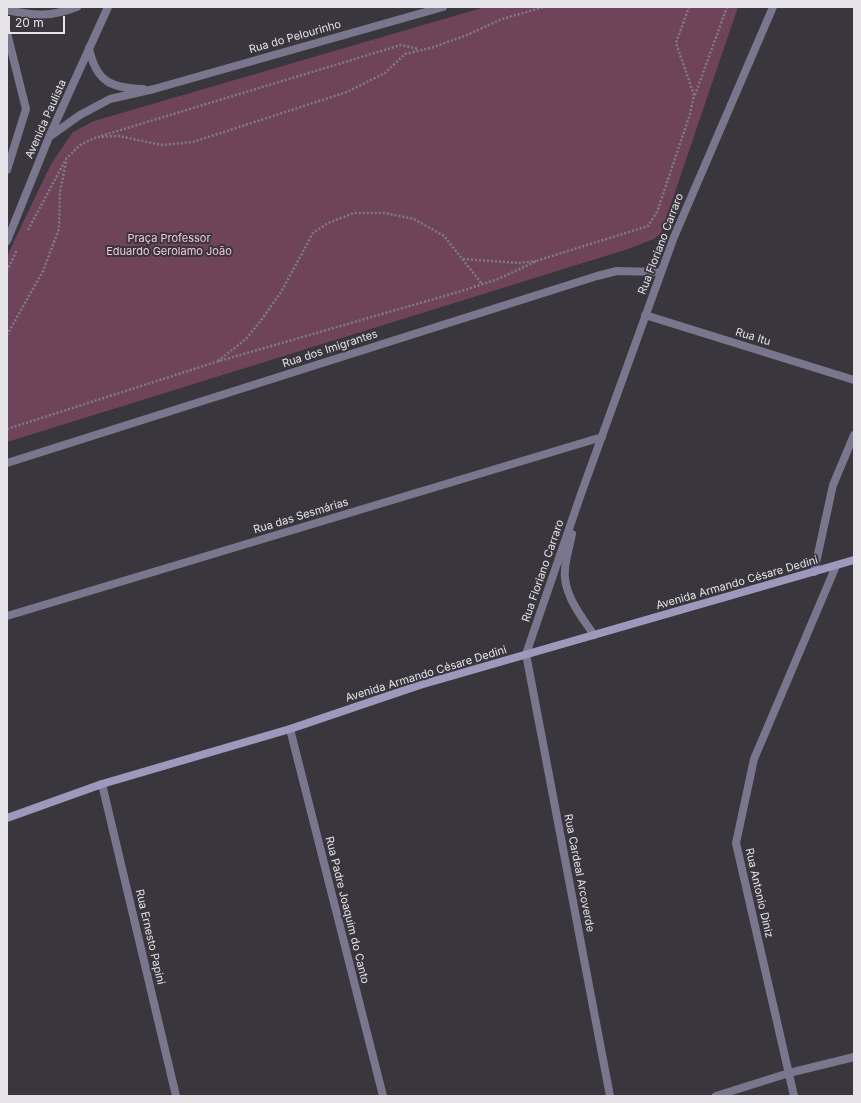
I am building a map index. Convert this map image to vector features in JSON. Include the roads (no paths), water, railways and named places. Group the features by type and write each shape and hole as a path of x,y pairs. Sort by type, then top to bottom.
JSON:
{"street":[{"path":"7,10 27,15 51,15 77,7"},
{"name":"Avenida Paulista","path":"7,240 49,137 108,7"},
{"name":"Rua do Pelourinho","path":"49,137 80,115 110,99 154,89 443,7"},
{"name":"Rua Floriano Carraro","path":"526,654 581,494 674,237 773,7"},
{"name":"Avenida Paulista","path":"7,33 26,109 7,170"},
{"name":"Rua do Pelourinho","path":"89,48 93,64 101,76 112,85 128,88 154,89"},
{"name":"Rua dos Imigrantes","path":"7,463 617,270 661,272"},
{"name":"Rua Itu","path":"645,315 854,380"},
{"path":"814,572 833,485 854,435"},
{"name":"Rua das Sesmárias","path":"7,616 602,437"},
{"name":"Rua Floriano Carraro","path":"581,494 564,568 567,587 575,606 594,635"},
{"name":"Avenida Armando Césare Dedini","path":"7,818 102,784 290,729 420,685 854,560"},
{"name":"Rua Antonio Diniz","path":"794,1096 736,843 754,759 836,566"},
{"name":"Rua Cardeal Arcoverde","path":"526,654 610,1096"},
{"name":"Rua Padre Joaquim do Canto","path":"290,729 383,1096"},
{"name":"Rua Ernesto Papini","path":"102,784 176,1096"},
{"path":"716,1096 789,1073 854,1057"}],"park label":[{"name":"Praça Professor Eduardo Gerolamo João","path":"169,245"}]}
